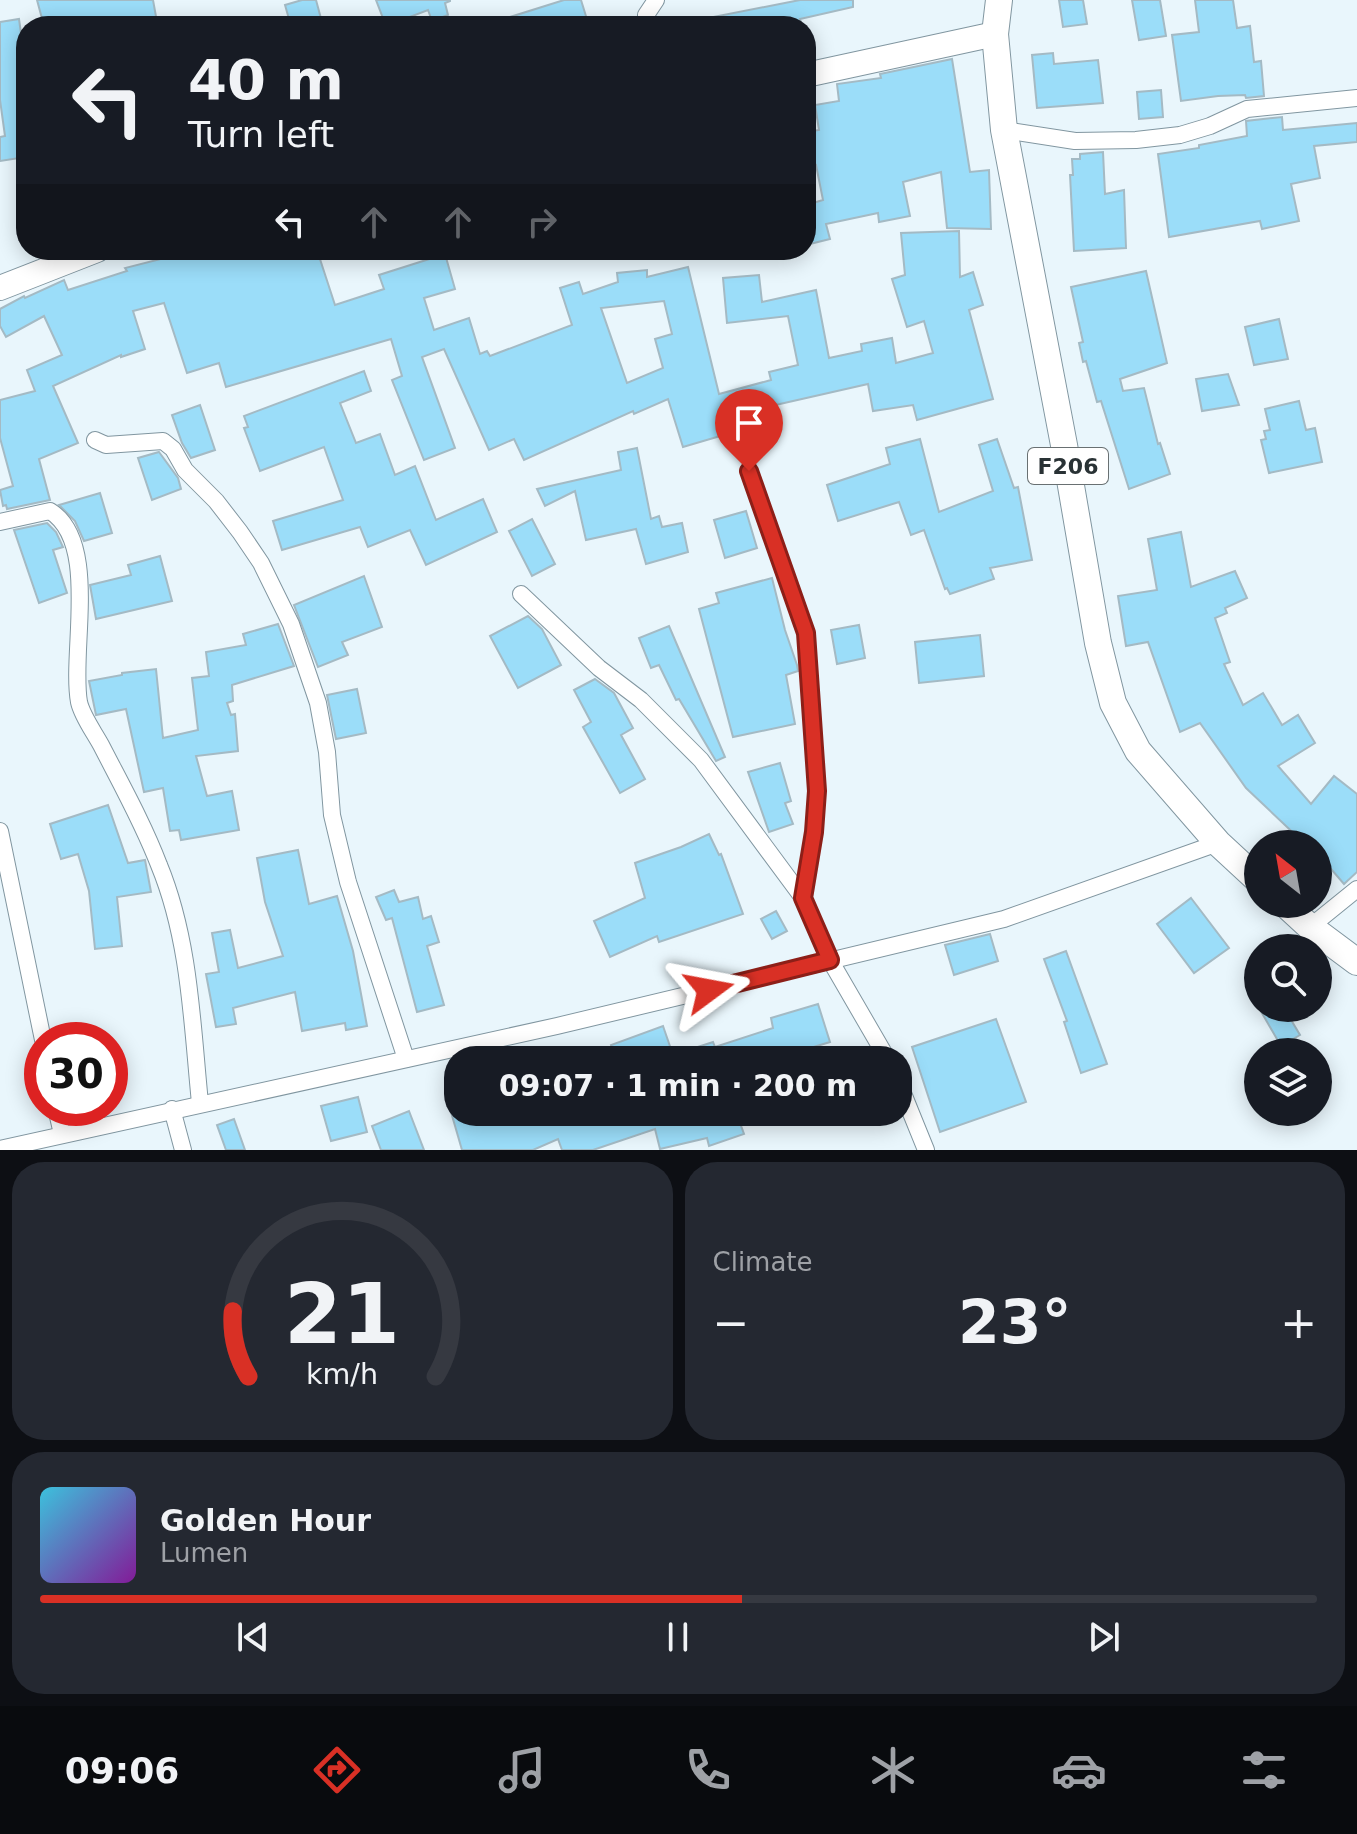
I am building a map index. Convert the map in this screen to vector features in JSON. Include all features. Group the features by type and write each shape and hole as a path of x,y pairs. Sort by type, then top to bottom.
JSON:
{"main road":[{"name":"F206","path":"999,0 995,34 1004,130 1098,643 1113,703 1138,751 1218,843 1244,867"},
{"path":"816,73 995,34"},
{"path":"1,286 70,260"},
{"path":"1300,918 1357,962"}],"street":[{"path":"1004,130 1075,141 1136,140 1180,135 1210,126 1247,109 1357,98"},
{"path":"95,440 106,445 163,441 173,449 185,470 216,501 261,563 291,624 318,703 327,752 332,815 345,869 406,1059"},
{"path":"749,471 806,633 817,791 803,898"},
{"path":"0,522 50,511 60,517 75,550 80,575 79,703 142,824 161,868 179,929 200,1103"},
{"path":"521,594 599,668 641,700 701,760 803,898 830,960 880,1046"},
{"path":"0,831 6,886 39,1022"},
{"path":"0,1149 557,1026 1004,919 1218,843"},
{"path":"1310,927 1357,889"},
{"path":"172,1109 183,1150"},
{"path":"912,1116 926,1150"},
{"path":"60,1126 62,1134"}],"building":[{"path":"37,0 153,0 156,16 41,16"},
{"path":"316,0 320,16 288,16 285,5"},
{"path":"376,0 450,0 445,3 448,15 445,16 430,16 428,10 412,16 382,16"},
{"path":"564,0 581,0 586,16 513,16"},
{"path":"800,0 853,0 853,7 813,16 718,16"},
{"path":"1059,0 1083,0 1087,24 1063,27"},
{"path":"1132,0 1160,0 1166,36 1139,40"},
{"path":"1195,0 1233,0 1237,28 1250,26 1254,62 1261,61 1264,96 1218,96 1181,101 1172,35 1199,32"},
{"path":"16,19 16,159 0,161 0,137 5,136 0,100 0,22"},
{"path":"1053,53 1054,64 1098,60 1103,103 1037,108 1032,55"},
{"path":"952,59 970,172 989,170 991,229 947,228 941,172 903,182 910,216 879,222 878,213 826,224 830,239 816,242 816,202 823,200 816,165 816,130 819,130 816,105 839,101 837,84 881,78 880,74"},
{"path":"1161,90 1163,117 1139,119 1137,92"},
{"path":"1282,117 1283,130 1357,123 1357,142 1314,146 1320,178 1291,184 1299,221 1262,229 1260,221 1169,237 1158,154 1247,136 1246,121"},
{"path":"1103,152 1105,194 1124,190 1126,248 1074,251 1072,159 1080,159 1080,154"},
{"path":"959,231 960,277 973,272 983,305 969,310 993,399 917,420 913,405 873,411 868,384 771,406 775,425 745,432 744,429 683,447 668,399 634,414 633,411 524,460 514,439 489,450 444,349 422,357 455,448 424,460 392,380 402,376 391,339 226,387 219,363 187,373 164,303 133,311 145,349 121,355 53,386 78,443 39,459 50,500 7,509 6,505 3,506 0,490 13,486 0,438 0,400 35,391 27,370 62,355 44,316 6,337 0,326 0,309 64,280 68,290 127,271 125,268 157,260 320,260 335,305 384,289 379,275 426,260 447,260 455,289 424,298 434,330 469,318 480,354 487,351 490,356 572,325 560,288 579,282 583,294 618,282 617,273 647,270 647,277 688,267 719,394 771,380 769,372 798,365 788,316 727,323 723,278 759,275 762,302 816,290 829,358 862,351 861,344 892,338 896,363 933,353 924,321 907,327 892,279 905,275 901,233","holes":["664,301 672,334 655,339 663,368 627,383 601,308"]},
{"path":"1146,271 1167,363 1120,379 1123,391 1144,388 1158,444 1170,474 1129,489 1101,401 1097,402 1086,361 1083,362 1079,343 1083,342 1071,287"},
{"path":"1279,319 1288,359 1254,365 1245,327"},
{"path":"364,371 371,391 340,403 356,443 380,434 395,475 415,466 436,520 483,499 497,532 426,565 410,530 368,547 360,527 282,550 273,521 343,500 324,447 260,471 244,428 248,427 244,416"},
{"path":"1228,374 1239,405 1202,411 1196,379"},
{"path":"1299,401 1306,430 1315,428 1322,462 1269,473 1261,440 1266,439 1264,431 1270,430 1265,409"},
{"path":"200,405 215,450 191,458 172,415"},
{"path":"920,439 939,512 993,491 979,445 997,439 1014,488 1018,487 1032,560 990,568 994,579 950,594 945,589 924,530 911,535 899,502 838,521 827,485 890,464 886,448"},
{"path":"637,448 651,519 659,516 662,527 682,523 688,552 646,564 636,529 586,540 575,491 545,506 537,489 621,470 618,452"},
{"path":"159,452 178,478 181,489 152,500 138,458"},
{"path":"100,493 112,533 84,541 75,521 59,505"},
{"path":"746,511 757,548 725,558 714,520"},
{"path":"532,519 555,564 532,576 509,531"},
{"path":"47,523 56,532 63,547 53,550 67,593 39,603 14,530"},
{"path":"1181,532 1191,587 1235,571 1247,598 1225,608 1227,613 1215,618 1230,662 1224,664 1243,705 1263,693 1282,725 1298,715 1315,743 1278,766 1311,804 1334,776 1357,794 1357,872 1344,884 1332,870 1332,830 1290,830 1246,788 1200,723 1180,732 1148,642 1126,646 1118,596 1157,590 1148,539"},
{"path":"160,556 172,601 96,619 90,585 131,575 128,565"},
{"path":"364,576 382,627 342,642 348,655 318,667 294,605"},
{"path":"772,578 798,671 786,675 795,724 733,737 699,609 719,603 716,593"},
{"path":"528,616 542,629 561,665 518,688 490,636"},
{"path":"278,624 294,666 232,685 233,701 227,703 231,715 235,714 238,751 196,756 207,796 232,791 239,830 181,840 179,830 170,831 163,788 144,792 126,709 96,715 89,681 156,669 163,738 198,730 192,678 209,676 206,652 246,645 243,634"},
{"path":"859,625 865,658 837,664 831,630"},
{"path":"669,626 725,757 716,761 679,699 676,700 659,665 651,668 639,638"},
{"path":"980,635 984,676 919,683 915,642"},
{"path":"595,679 614,693 633,728 621,735 645,779 620,793 583,727 591,722 574,690"},
{"path":"357,689 366,733 336,739 327,695"},
{"path":"780,763 791,801 785,803 793,824 769,832 748,772"},
{"path":"108,805 128,863 145,860 151,892 117,897 122,946 95,949 89,891 78,854 61,859 50,824"},
{"path":"709,834 721,854 743,914 659,942 657,936 610,957 594,921 645,898 635,863"},
{"path":"298,850 309,904 337,896 353,951 367,1026 346,1030 345,1023 302,1031 295,992 233,1008 236,1024 216,1027 206,974 219,972 212,933 230,930 238,968 283,956 265,902 257,858"},
{"path":"394,890 399,902 418,897 423,919 431,916 439,942 427,946 444,1005 417,1012 392,918 386,920 376,897"},
{"path":"1191,898 1229,948 1194,973 1157,924"},
{"path":"776,911 787,931 772,939 761,919"},
{"path":"990,934 998,961 954,975 945,945"},
{"path":"1066,951 1107,1064 1081,1073 1064,1022 1067,1021 1044,959"},
{"path":"818,1004 830,1042 817,1046 718,1046 773,1028 771,1018"},
{"path":"996,1019 1026,1102 940,1132 912,1047"},
{"path":"1267,1022 1292,1022 1300,1035 1295,1038 1276,1038"},
{"path":"663,1026 670,1046 611,1046 611,1045"},
{"path":"358,1097 367,1132 331,1141 321,1106"},
{"path":"409,1111 424,1150 381,1150 372,1126"},
{"path":"234,1119 245,1150 226,1150 217,1125"},
{"path":"455,1126 741,1126 744,1134 709,1146 707,1138 660,1149 655,1129 593,1150 562,1150 558,1139 533,1150 462,1150"}],"route":[{"path":"709,990 830,960 803,898 817,791 806,633 749,471"}]}
